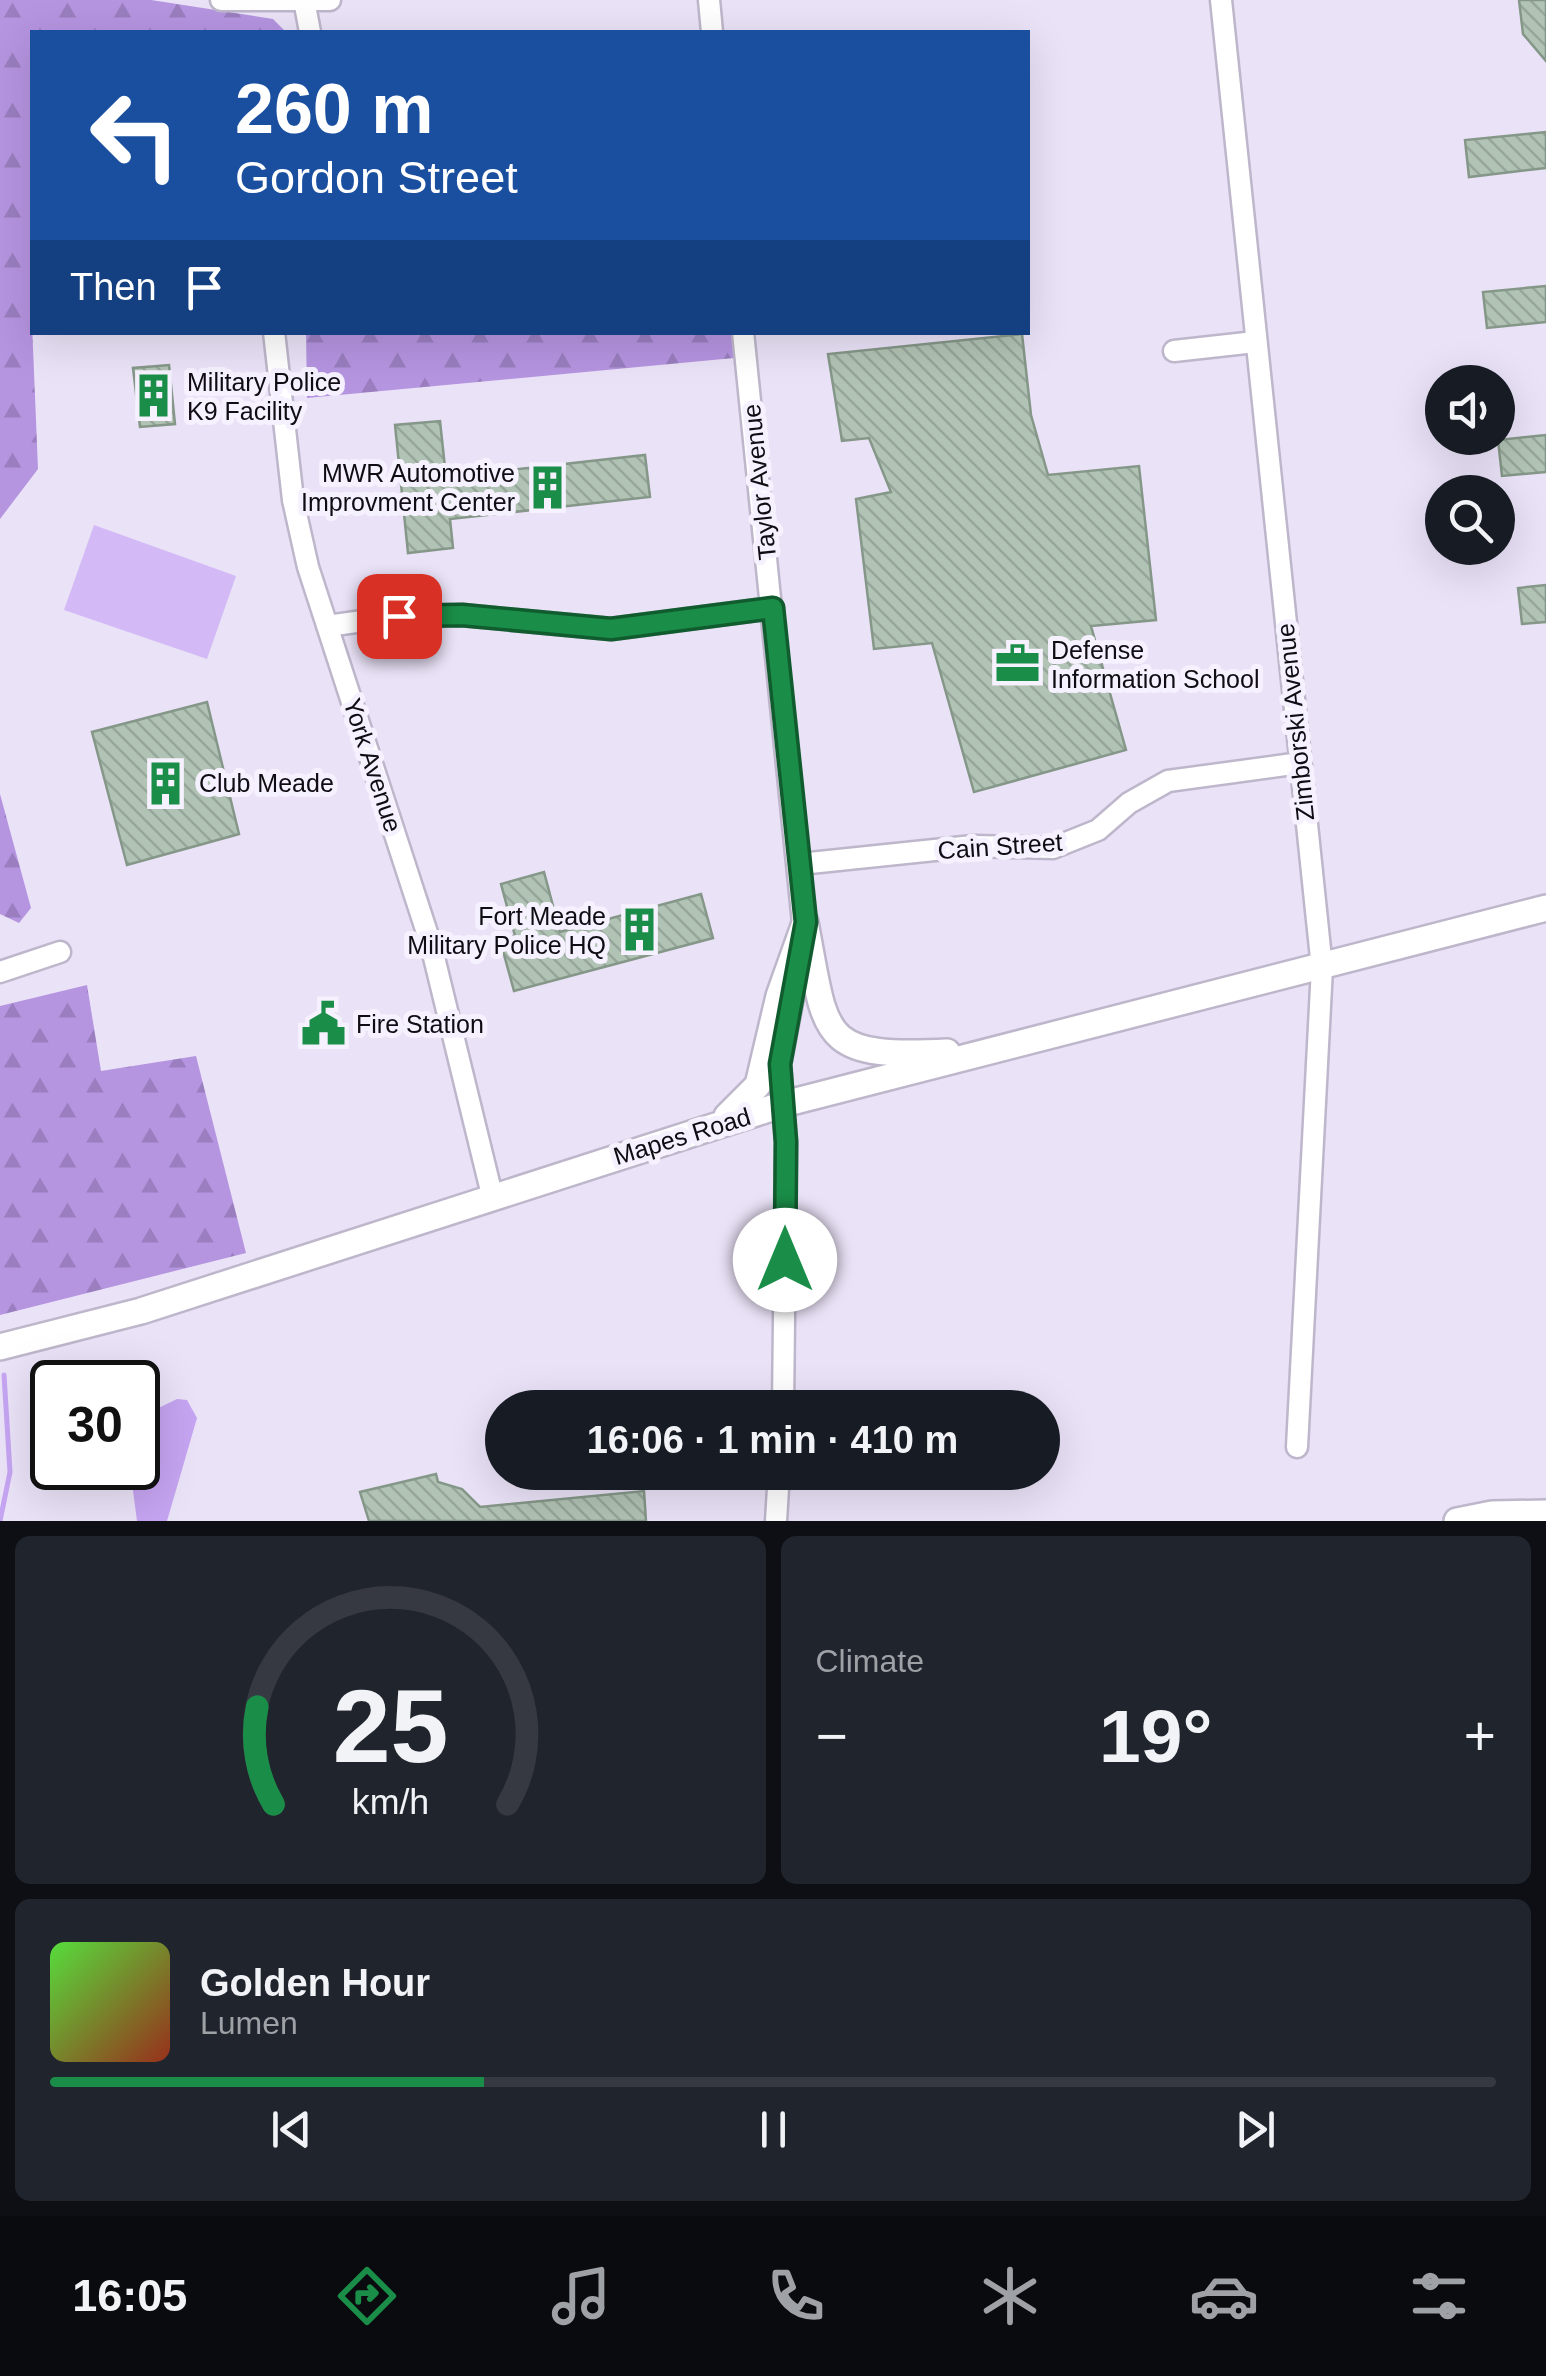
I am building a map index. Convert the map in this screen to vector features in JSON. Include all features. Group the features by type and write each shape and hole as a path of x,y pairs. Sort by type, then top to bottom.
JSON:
{"street":[{"path":"221,0 330,0"},
{"path":"709,0 712,30"},
{"name":"Zimborski Avenue","path":"1221,0 1322,968 1297,1447"},
{"path":"304,1 310,30"},
{"name":"York Avenue","path":"274,335 293,500 328,626 431,945 492,1195"},
{"name":"Taylor Avenue","path":"743,335 806,922 781,1049 783,1390"},
{"path":"1174,350 1255,342"},
{"path":"328,626 399,616 462,615 611,629 773,608"},
{"name":"Cain Street","path":"800,864 976,846 1053,848 1098,830 1129,804 1168,781 1300,763"},
{"name":"Mapes Road","path":"0,1347 141,1311 784,1104 1546,908"},
{"path":"806,922 822,1017 846,1045 888,1053 1002,1049"},
{"path":"714,1126 747,1102 758,1086 779,996 806,922"},
{"path":"0,972 60,952"},
{"path":"776,1521 778,1490"},
{"path":"1457,1521 1492,1514 1546,1513"}],"green space":[{"path":"0,0 151,0 273,19 284,30 30,30 30,335 38,469 0,519"},
{"path":"306,335 731,335 734,358 307,398"},
{"path":"0,794 31,908 19,923 0,914"},
{"path":"87,985 101,1071 196,1056 246,1253 0,1315 0,1006"}],"shaded area":[{"path":"94,525 236,576 207,659 64,610"},
{"path":"177,1399 187,1400 197,1418 167,1521 137,1521 133,1490 160,1490 160,1407"}],"building":[{"path":"1519,0 1546,0 1546,61 1523,34"},
{"path":"1546,132 1546,168 1469,177 1465,140"},
{"path":"1546,286 1546,322 1487,328 1483,292"},
{"path":"1022,335 1031,415 1048,475 1139,466 1156,620 1091,626 1126,750 974,792 932,643 874,649 856,499 891,492 869,438 842,441 828,354"},
{"name":"Military Police K9 Facility","path":"169,365 175,424 140,427 133,368"},
{"path":"440,421 446,477 645,455 650,497 450,519 453,548 408,553 395,425"},
{"path":"1546,435 1546,472 1502,475 1500,455 1515,455 1515,438"},
{"path":"1546,585 1546,622 1522,624 1518,588"},
{"name":"Club Meade","path":"207,702 239,834 127,865 92,732"},
{"name":"Fort Meade Military Police HQ","path":"544,872 560,932 701,894 713,938 514,991 500,940 515,936 501,884"},
{"path":"436,1474 438,1482 462,1489 480,1507 644,1491 646,1521 369,1521 360,1492"}],"waterway":[{"path":"0,1521 10,1472 4,1375"}],"place":[{"name":"Military Police K9 Facility","path":"154,396"},
{"name":"MWR Automotive Improvment Center","path":"548,487"},
{"name":"Defense Information School","path":"1018,664"},
{"name":"Club Meade","path":"166,783"},
{"name":"Fort Meade Military Police HQ","path":"639,930"},
{"name":"Fire Station","path":"323,1024"}],"route":[{"path":"399,616 462,615 611,629 646,628 773,608 806,922 780,1064 786,1142 785,1260"}]}
